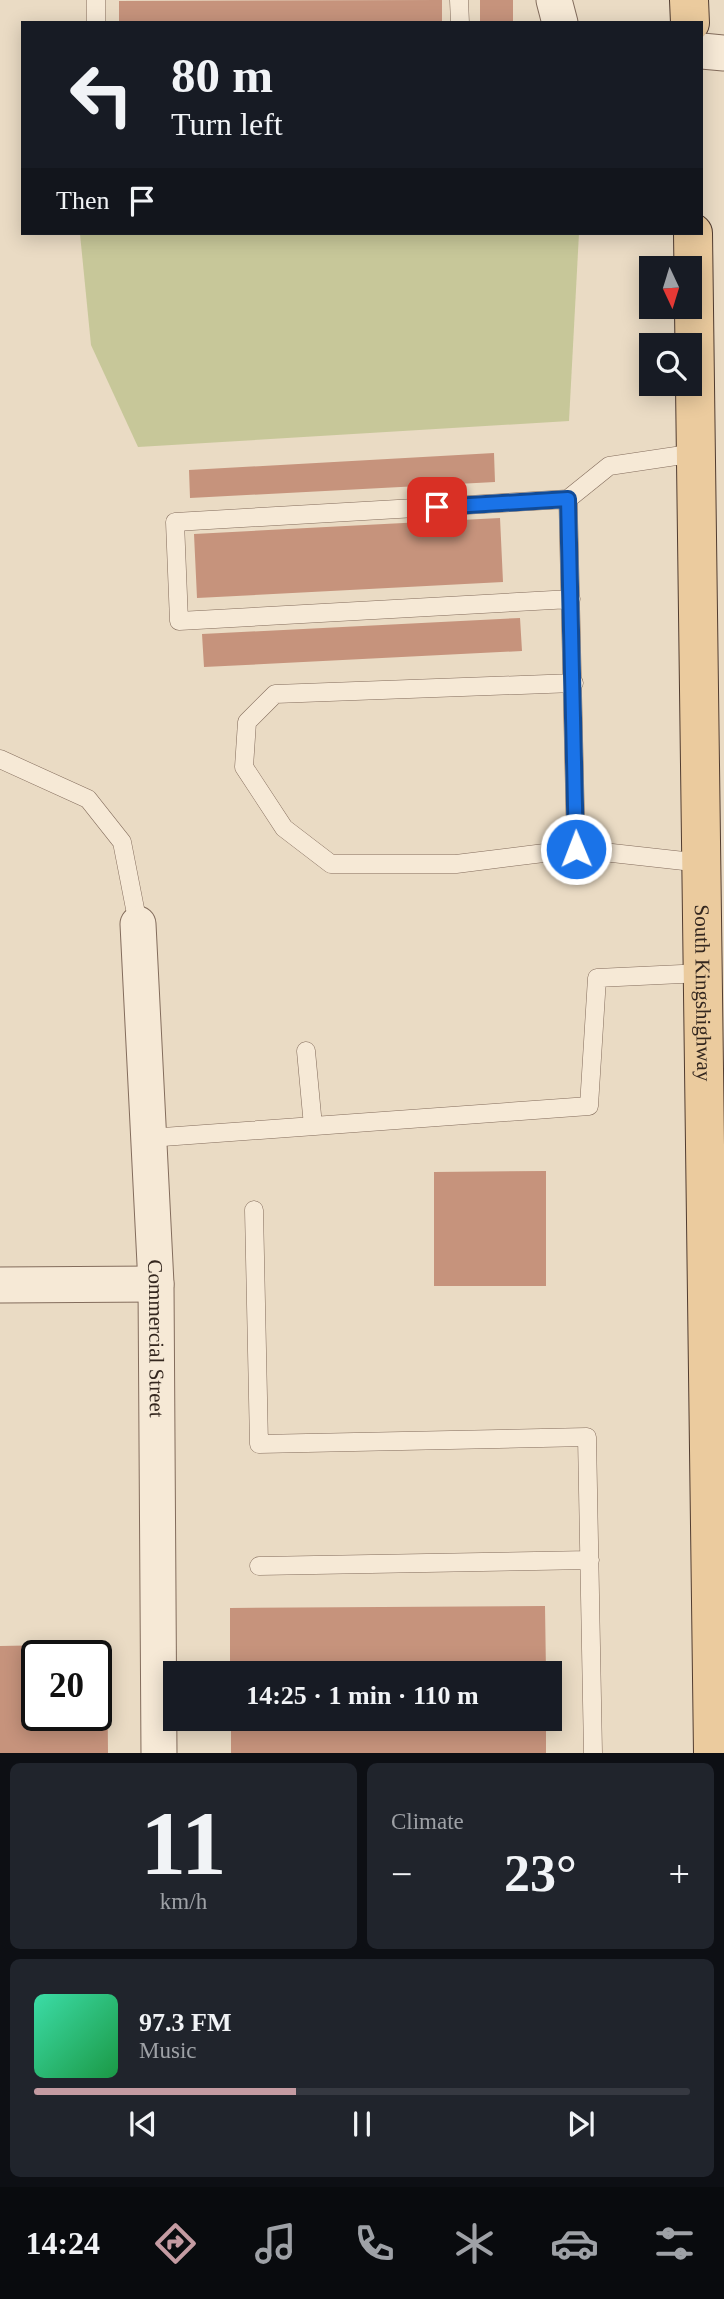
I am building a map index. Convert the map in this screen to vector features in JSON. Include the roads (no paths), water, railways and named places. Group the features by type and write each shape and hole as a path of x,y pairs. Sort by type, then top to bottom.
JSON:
{"main road":[{"path":"689,0 690,21"},
{"name":"South Kingshighway","path":"693,235 696,453 706,731 702,863 703,972 715,1343 712,1753"}],"street":[{"path":"554,0 560,21"},
{"path":"703,51 724,53"},
{"name":"Commercial Street","path":"138,924 156,1284 159,1753"},
{"path":"0,1285 156,1284"}],"lane":[{"path":"96,0 96,21"},
{"path":"459,0 460,21"},
{"path":"571,599 179,621 175,522 568,499 608,466 696,453"},
{"path":"568,499 576,849"},
{"path":"574,683 275,694 247,722 244,767 284,828 331,864 456,864 576,849 702,863"},
{"path":"0,759 88,799 122,842 138,924"},
{"path":"149,1138 589,1106 597,978 703,972"},
{"path":"306,1051 313,1126"},
{"path":"254,1210 258,1444 587,1437 593,1753"},
{"path":"259,1566 590,1560"}]}
